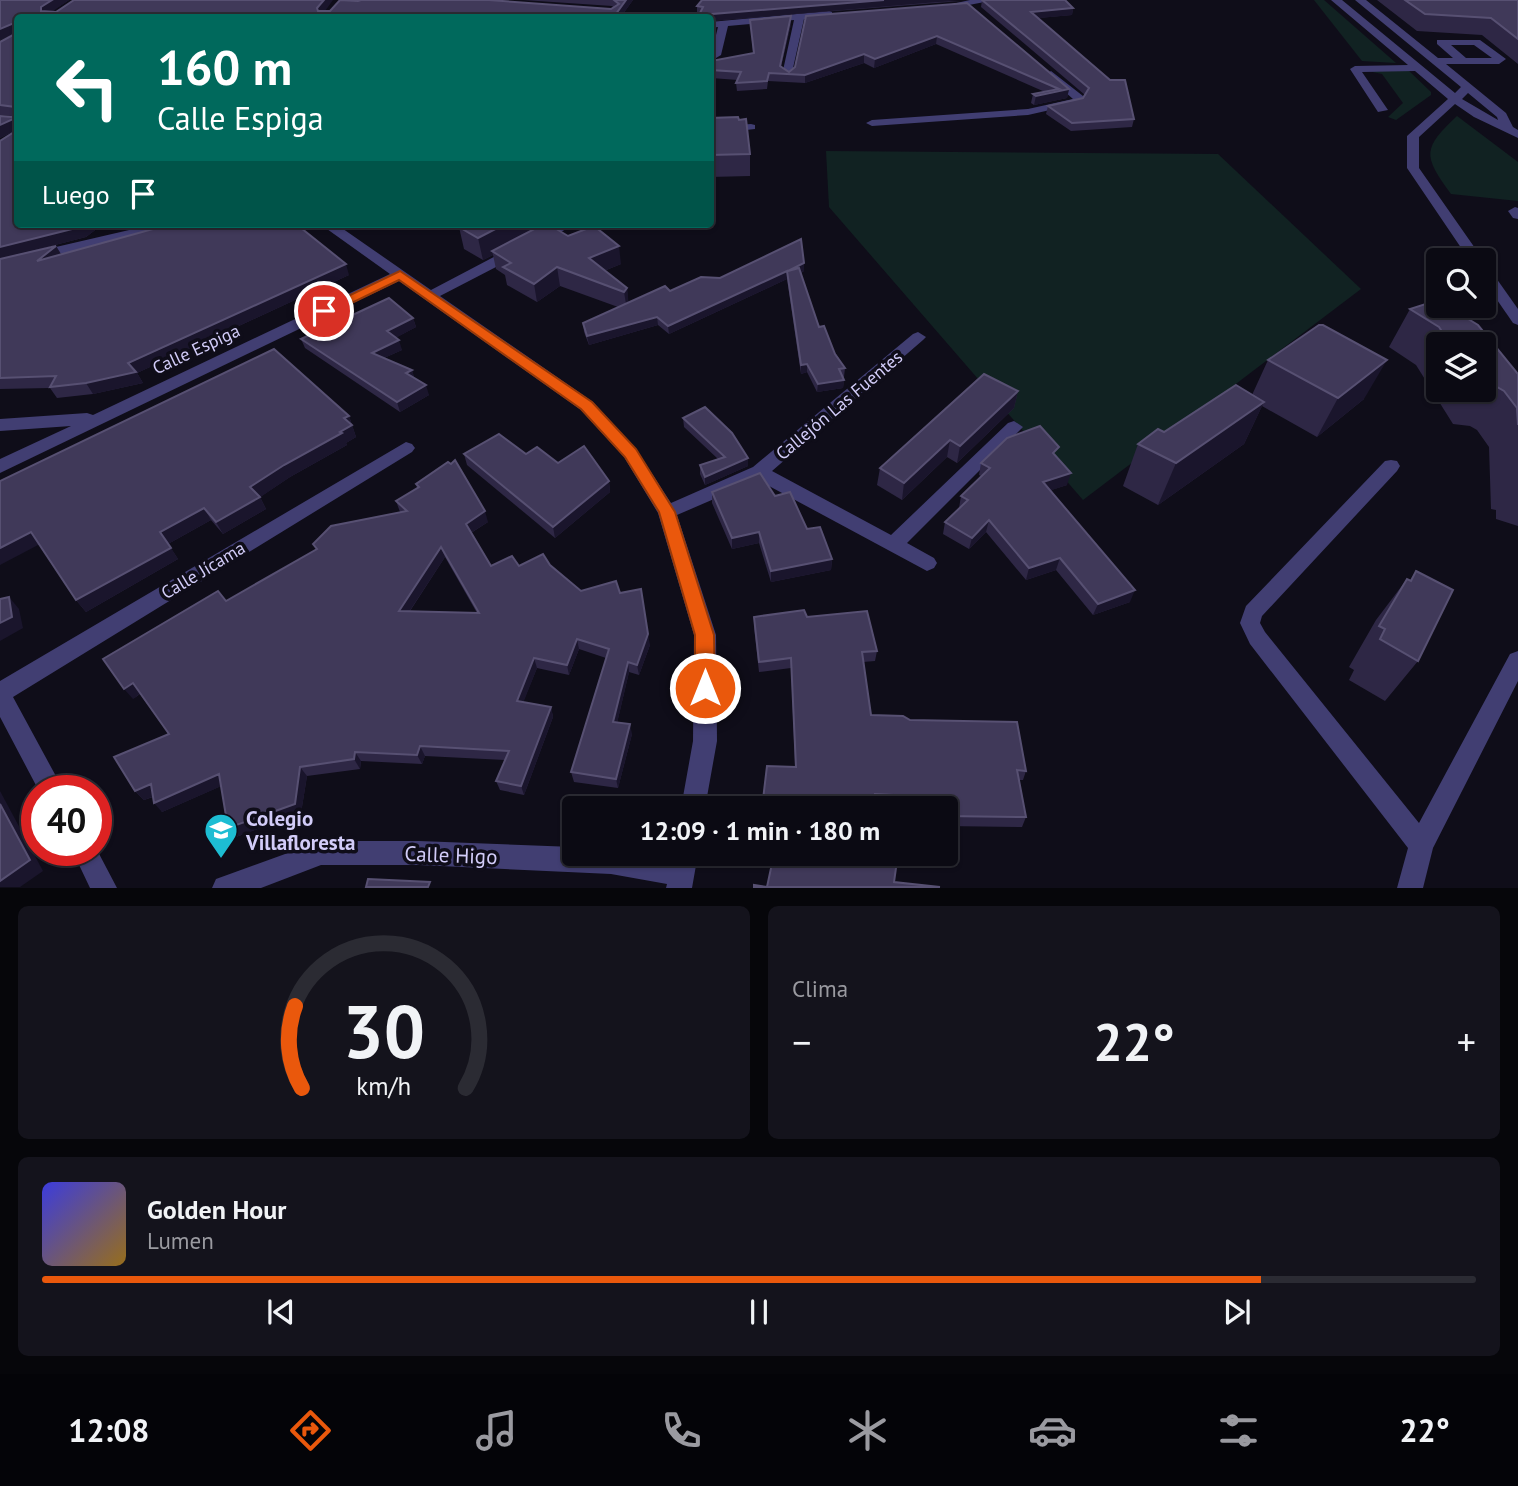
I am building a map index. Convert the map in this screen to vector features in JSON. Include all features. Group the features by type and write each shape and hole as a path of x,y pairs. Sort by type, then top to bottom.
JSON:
{"street":[{"path":"943,6 990,0"},
{"path":"1336,0 1455,99 1478,115 1518,134"},
{"path":"1360,0 1502,115 1507,127"},
{"path":"968,2 979,13"},
{"path":"714,25 839,13"},
{"path":"786,75 800,16"},
{"path":"716,55 723,24"},
{"path":"1434,61 1463,61 1499,61 1501,59 1476,42 1441,42 1463,61"},
{"path":"872,123 1028,112 1077,101 1079,98 1039,64"},
{"path":"1382,110 1354,69 1419,68"},
{"path":"1467,88 1413,136 1413,168 1468,248"},
{"path":"1478,115 1518,112"},
{"path":"714,131 751,127"},
{"path":"0,264 156,228"},
{"path":"333,228 587,406 631,453 667,512 705,635 705,741 695,796"},
{"path":"430,296 560,228"},
{"name":"Calle Espiga","path":"0,425 98,419 400,275"},
{"path":"1496,288 1518,320"},
{"name":"Callejón Las Fuentes","path":"667,512 759,472 918,337"},
{"path":"0,467 98,419"},
{"path":"893,545 1014,427"},
{"name":"Calle Jícama","path":"0,694 405,448"},
{"path":"1391,466 1254,612 1250,623 1257,638 1421,845"},
{"name":"Callejón Las Fuentes","path":"759,472 928,563"},
{"path":"1410,887 1421,845 1518,660"},
{"path":"0,694 43,775"},
{"name":"Calle Higo","path":"225,887 321,853 419,853 611,861 682,872"},
{"path":"93,866 104,887"}],"shaded area":[{"path":"1314,0 1324,0 1396,63 1362,61"},
{"path":"1363,70 1409,71 1431,95 1396,120 1388,117 1403,103 1382,74"},
{"path":"1457,116 1518,162 1518,201 1451,194 1435,170 1430,152 1438,136"},
{"path":"826,151 1218,154 1361,289 1083,500 829,207"}],"building":[{"path":"0,0 52,0 41,7 41,11 56,12 74,0 324,0 317,8 318,11 330,11 340,0 489,0 611,9 619,4 614,0 626,0 616,14 14,14 14,23 0,29"},
{"path":"702,0 884,0 711,14 700,14 703,7 697,6"},
{"path":"982,0 1065,0 1073,8 1031,12 1110,80 1125,80 1134,119 1072,123 1048,106 1083,98 1089,88"},
{"path":"1405,0 1518,0 1518,39 1491,18 1425,14"},
{"path":"967,3 1069,89 1036,96 1033,94 1059,89 937,36 875,59 864,54 805,75 769,73 767,81 736,83 741,72 714,70 714,60 754,53 750,20 791,16 780,66 789,72 795,67 806,16"},
{"path":"14,35 14,107 0,105 0,42"},
{"path":"14,115 14,132 13,119 0,125 0,116"},
{"path":"714,118 746,119 750,154 714,155"},
{"path":"14,132 14,228 76,228 0,247 0,141"},
{"path":"157,228 301,228 346,264 128,363 136,372 86,383 50,387 56,376 0,378 0,259 56,246 37,261"},
{"path":"461,228 497,228 478,238"},
{"path":"536,228 555,228 568,236 596,228 619,246 589,258 627,288 624,292 557,267 534,284 503,267 511,263 492,251"},
{"path":"801,239 804,263 788,271 799,268 819,327 824,326 835,354 845,368 839,369 844,380 818,384 807,364 801,365 787,271 668,326 657,317 587,336 583,323 665,286 670,291 701,277 720,278"},
{"path":"389,298 413,318 387,331 399,340 372,353 412,370 406,373 426,385 397,402 301,339"},
{"path":"1426,304 1426,318 1467,318 1484,332 1442,332 1439,327 1410,309"},
{"path":"1319,325 1387,360 1338,398 1268,360"},
{"path":"1496,347 1518,374 1518,425 1517,408 1504,391 1497,387"},
{"path":"274,349 349,416 344,418 352,425 250,487 260,497 216,522 204,508 160,532 171,548 76,600 31,532 0,548 0,481"},
{"path":"984,374 1018,391 960,446 950,440 904,483 880,468"},
{"path":"1236,385 1264,402 1176,463 1138,444 1158,429 1164,432"},
{"path":"705,407 732,433 748,458 705,477 700,465 725,457 683,418"},
{"path":"1040,426 1059,447 1053,453 1071,473 1043,482 1135,590 1098,604 1060,558 1029,568 989,520 972,538 945,522 968,500 961,496 990,468 981,463 1007,438"},
{"path":"499,434 526,454 537,447 558,463 584,446 609,481 553,527 464,454"},
{"path":"455,460 485,511 466,524 491,566 512,556 519,566 543,554 550,565 581,591 616,581 620,593 641,589 648,634 637,665 628,662 613,722 630,724 616,779 571,772 609,649 577,639 567,665 534,658 517,701 551,707 521,786 496,781 509,751 420,746 417,755 355,752 354,759 300,767 295,804 228,828 219,774 154,803 151,784 135,791 114,757 169,734 133,683 124,689 103,659 218,591 226,601 317,549 313,544 331,526 407,511 396,501 419,487 416,484 448,462 451,464","holes":["441,547 479,613 399,611"]},
{"path":"760,473 775,496 790,492 807,529 820,527 832,559 771,571 759,532 732,538 712,492"},
{"path":"1416,571 1453,590 1418,661 1380,639 1385,629 1379,626 1407,579 1411,581"},
{"path":"9,597 12,617 0,623 0,599"},
{"path":"804,610 807,617 867,611 877,651 862,652 871,715 903,716 910,720 1017,722 1026,771 1017,770 1026,817 958,816 958,796 763,796 767,766 796,767 791,658 759,662 754,617"},
{"path":"0,804 21,843 21,866 0,881"},
{"path":"771,866 896,866 894,882 940,887 767,887"},
{"path":"368,879 430,882 428,887 366,887"}],"place":[{"name":"Colegio Villafloresta","path":"221,860"}],"route":[{"path":"324,311 400,275 587,406 631,453 667,512 705,635 705,688"}]}
